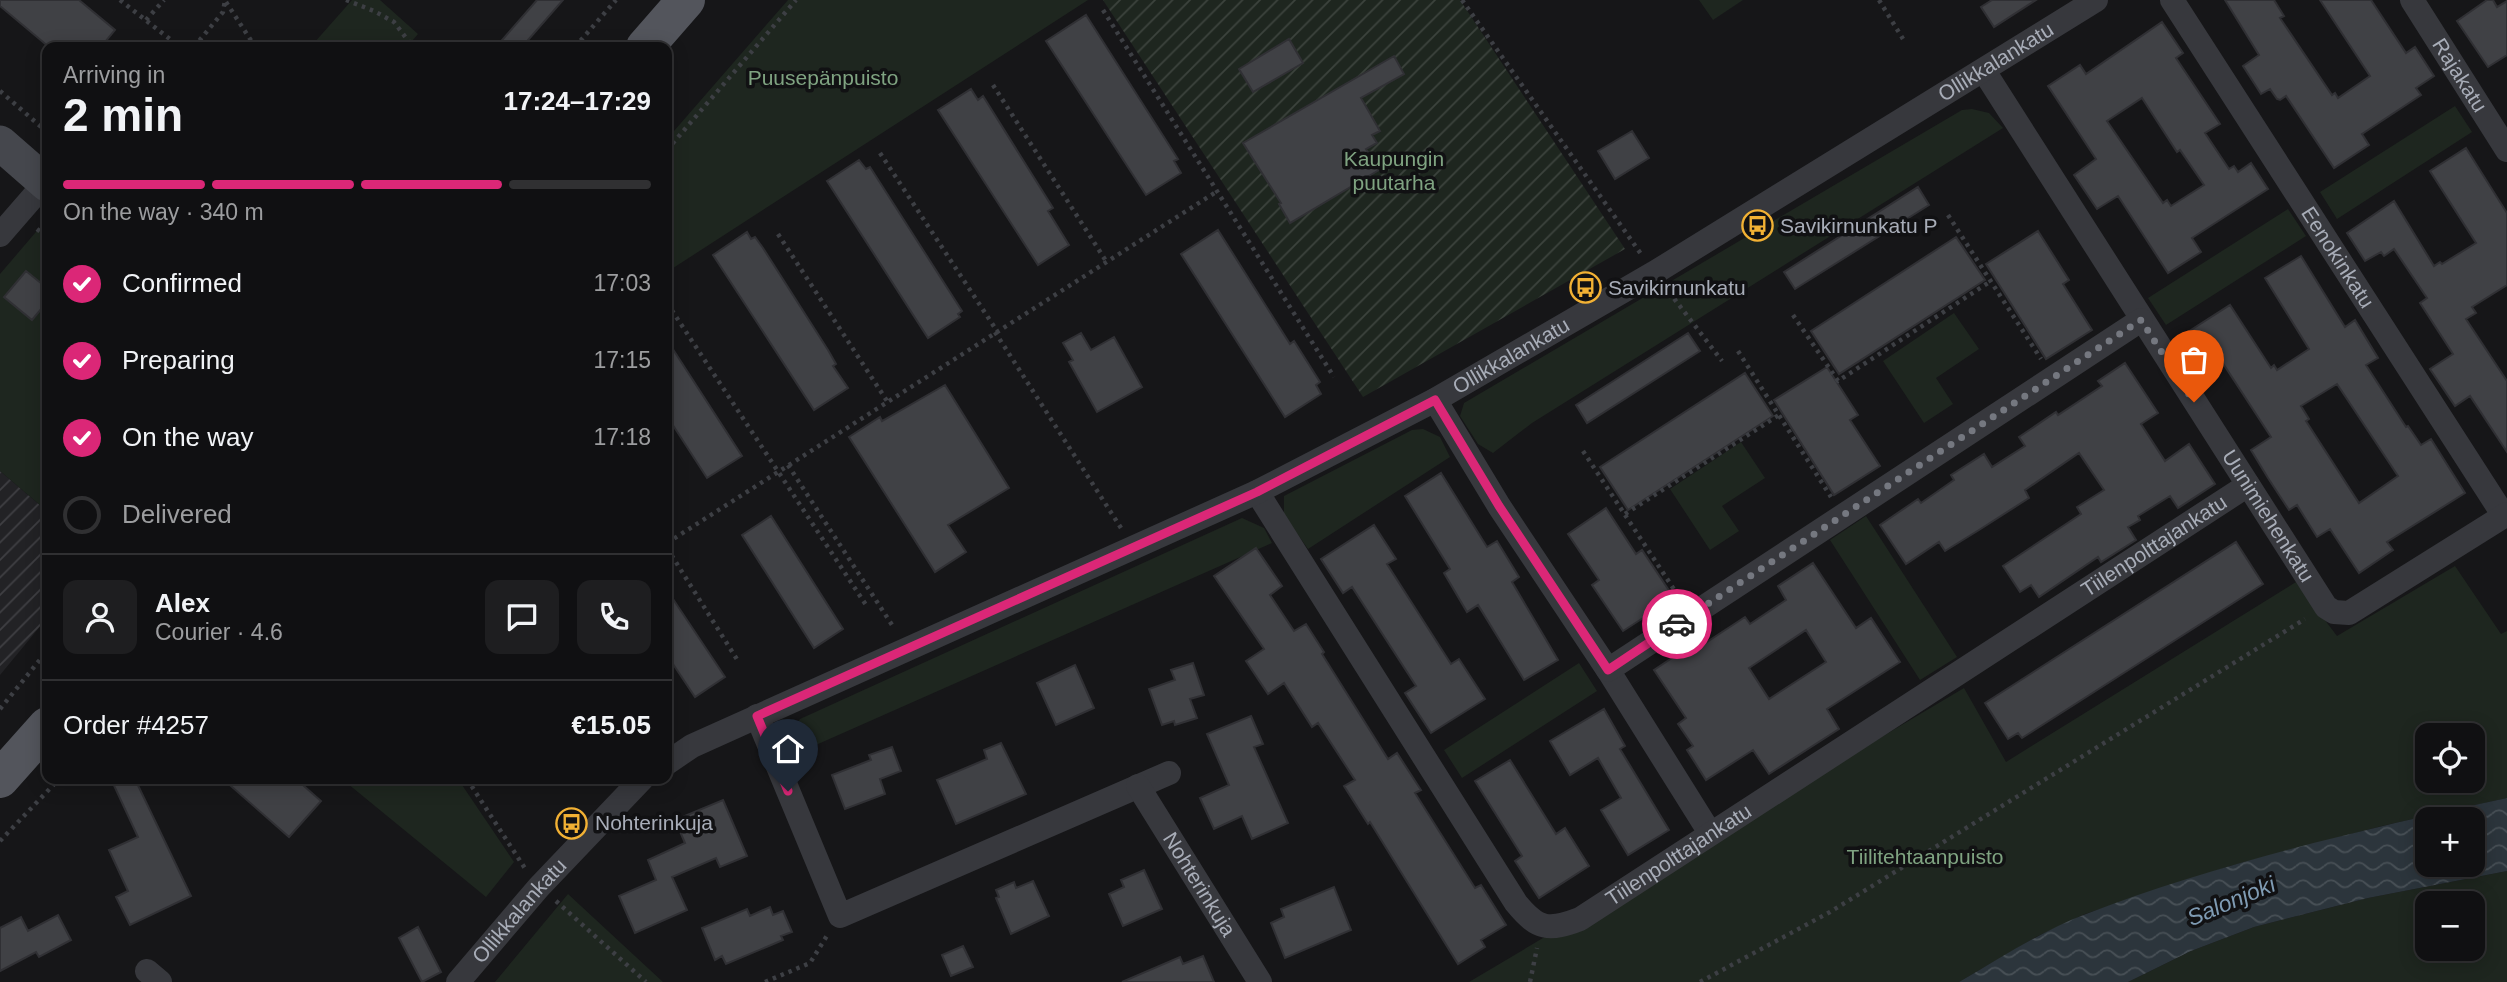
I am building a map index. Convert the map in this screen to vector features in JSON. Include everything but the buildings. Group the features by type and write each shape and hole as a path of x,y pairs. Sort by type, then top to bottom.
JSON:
{"main road":[{"path":"649,42 686,0"},
{"path":"0,779 42,732"}],"street":[{"name":"Ollikkalankatu","path":"672,760 692,746 757,716 1257,492 1435,400 1650,259 1984,71 2096,0"},
{"name":"Eenokinkatu","path":"2172,0 2505,515"},
{"name":"Rajakatu","path":"2412,0 2507,150"},
{"name":"Uunimiehenkatu","path":"1984,71 2326,607 2334,612 2349,612 2505,515"},
{"path":"0,143 42,180"},
{"path":"0,235 42,188"},
{"path":"1608,670 2141,320"},
{"path":"1435,400 1499,506 1608,670 1710,833"},
{"name":"Tiilenpolttajankatu","path":"1541,926 1559,927 1580,919 2248,485"},
{"path":"1257,492 1516,902 1526,916 1541,926"},
{"path":"757,716 840,916 1169,774"},
{"name":"Ollikkalankatu","path":"458,982 539,887 637,784"},
{"name":"Nohterinkuja","path":"1138,786 1261,982"}],"path":[{"path":"120,0 174,42"},
{"path":"146,20 164,0"},
{"path":"346,0 394,22 408,42"},
{"path":"579,42 616,0"},
{"path":"672,144 796,0"},
{"path":"1462,0 1723,361"},
{"path":"1879,0 1903,39"},
{"path":"198,42 223,12 225,1"},
{"path":"225,1 252,42"},
{"path":"1103,10 1334,377"},
{"path":"993,85 1106,261"},
{"path":"0,91 42,128"},
{"path":"880,153 1123,531 1114,536"},
{"path":"672,542 1216,192"},
{"path":"1948,215 2053,378"},
{"path":"778,234 887,401"},
{"path":"1631,262 1650,259"},
{"path":"1793,315 1838,381 1991,281"},
{"path":"672,311 868,608"},
{"path":"1738,351 1843,516"},
{"path":"1625,514 1779,415"},
{"path":"1583,451 1691,615"},
{"path":"789,465 907,649"},
{"path":"806,516 817,509"},
{"path":"830,552 840,544"},
{"path":"672,553 738,661"},
{"path":"854,587 864,580"},
{"path":"1700,982 1830,912 2326,607"},
{"path":"0,709 42,656"},
{"path":"0,841 54,784"},
{"path":"765,982 810,963 840,916"},
{"path":"1530,982 1541,926"}],"shaded area":[{"path":"0,471 42,507 42,624 0,675"}],"green space":[{"path":"352,0 380,0 418,34 411,42 315,42"},
{"name":"Puusepänpuisto","path":"788,0 1088,0 672,269 672,133"},
{"name":"Kaupungin puutarha","path":"1103,0 1460,0 1625,249 1363,397"},
{"path":"1699,0 1743,0 1713,20"},
{"path":"2455,106 2472,132 2337,219 2320,192"},
{"path":"1962,110 1989,113 2003,128 1532,423 1493,453 1478,444 1460,416 1464,403"},
{"path":"2288,209 2306,236 2166,325 2148,298"},
{"path":"42,225 42,507 0,471 0,274"},
{"path":"1954,313 1979,349 1936,378 1953,404 1924,423 1883,361"},
{"path":"1423,429 1440,437 1450,457 1308,549 1284,515 1284,496 1412,430"},
{"path":"1741,442 1765,478 1722,506 1739,531 1710,550 1670,489"},
{"path":"1866,516 1957,657 1920,680 1830,540"},
{"path":"1242,518 1264,528 1272,543 791,756 789,733 800,719"},
{"name":"Tiilitehtaanpuisto","path":"2455,566 2501,634 2507,631 2507,798 2467,807 2415,807 2415,819 2230,866 2085,914 2036,937 1959,982 1469,982 1964,688 2006,762 2296,582 2337,636"},
{"path":"1579,663 1597,691 1462,778 1444,750"},
{"path":"348,784 461,784 514,862 486,897"},
{"path":"2507,871 2507,982 2128,982 2191,951 2254,927 2368,898"},
{"path":"568,894 663,982 495,982"}],"water":[{"path":"2507,798 2507,871 2485,875 2485,807 2468,807"},
{"name":"Salonjoki","path":"2415,819 2415,877 2476,877 2368,898 2254,927 2191,951 2128,982 1959,982 2021,945 2086,914 2189,878"}],"way so far":[{"path":"1677,624 2141,320 2194,402"}],"place":[{"name":"Savikirnunkatu P","path":"1757,226"},
{"name":"Savikirnunkatu","path":"1585,288"},
{"name":"Nohterinkuja","path":"572,823"}],"route":[{"path":"788,791 757,716 1257,492 1435,400 1499,506 1608,670 1677,624"}]}
